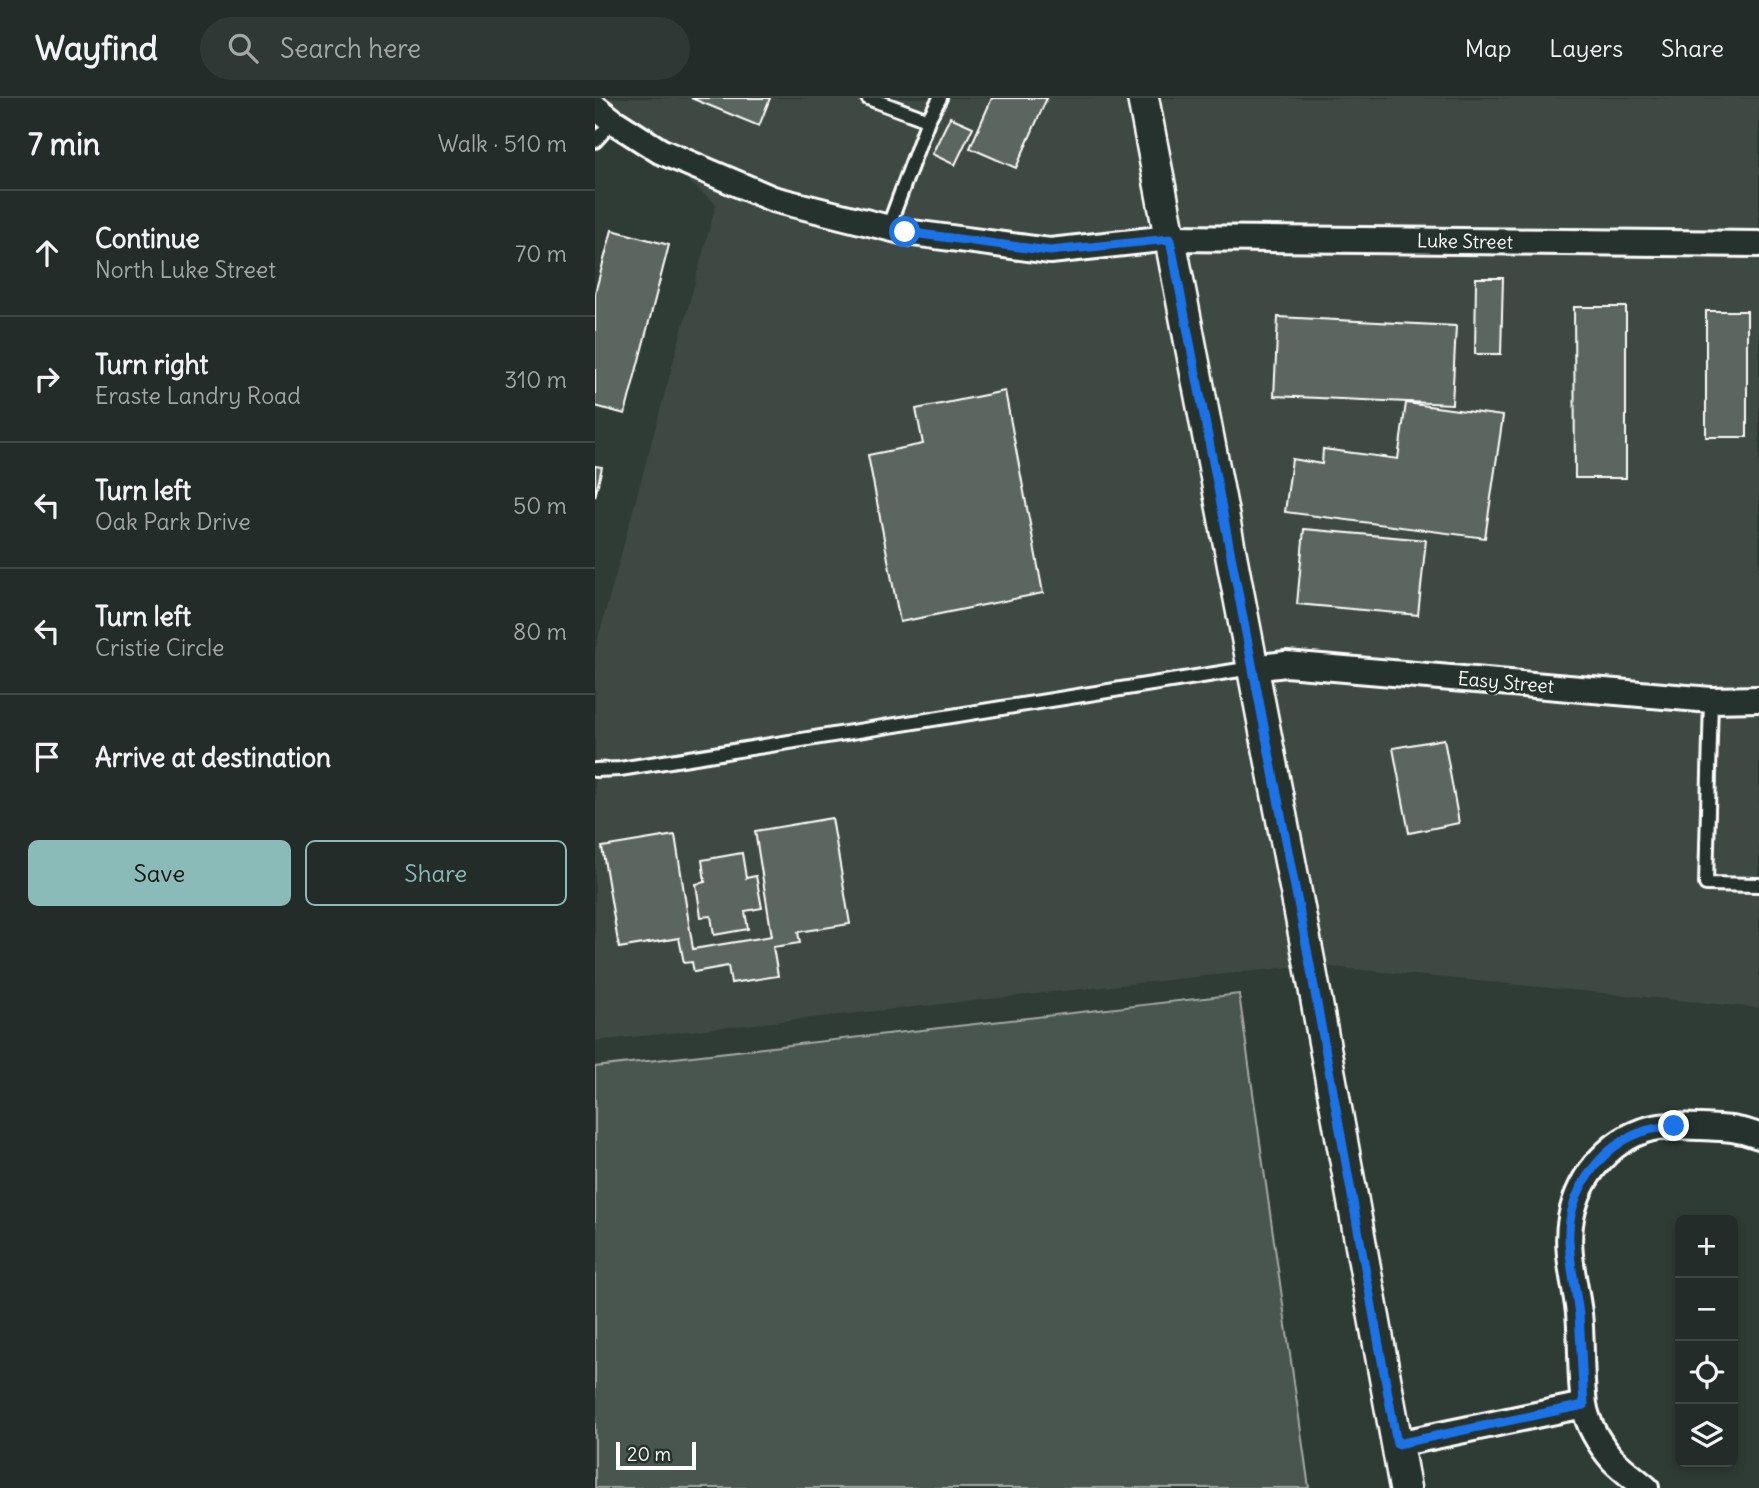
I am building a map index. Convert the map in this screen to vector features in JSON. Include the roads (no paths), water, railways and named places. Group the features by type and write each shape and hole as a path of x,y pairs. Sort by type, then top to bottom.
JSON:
{"street":[{"path":"1143,98 1310,965 1405,1488"},
{"name":"Luke Street","path":"604,114 660,151 773,199 905,232 1050,251 1170,239 1759,244"},
{"name":"Easy Street","path":"1252,668 1286,664 1711,700 1759,699"},
{"path":"1646,1488 1615,1462 1598,1441 1584,1405 1579,1314 1569,1239 1575,1202 1587,1176 1605,1155 1626,1139 1643,1131 1674,1126 1733,1128 1759,1136"},
{"path":"1397,1444 1584,1405"}],"lane":[{"path":"868,98 928,120"},
{"path":"888,228 928,120 940,98"},
{"path":"595,141 604,114"},
{"path":"595,770 633,767 1252,668"},
{"path":"1711,700 1706,884 1759,885"}]}
